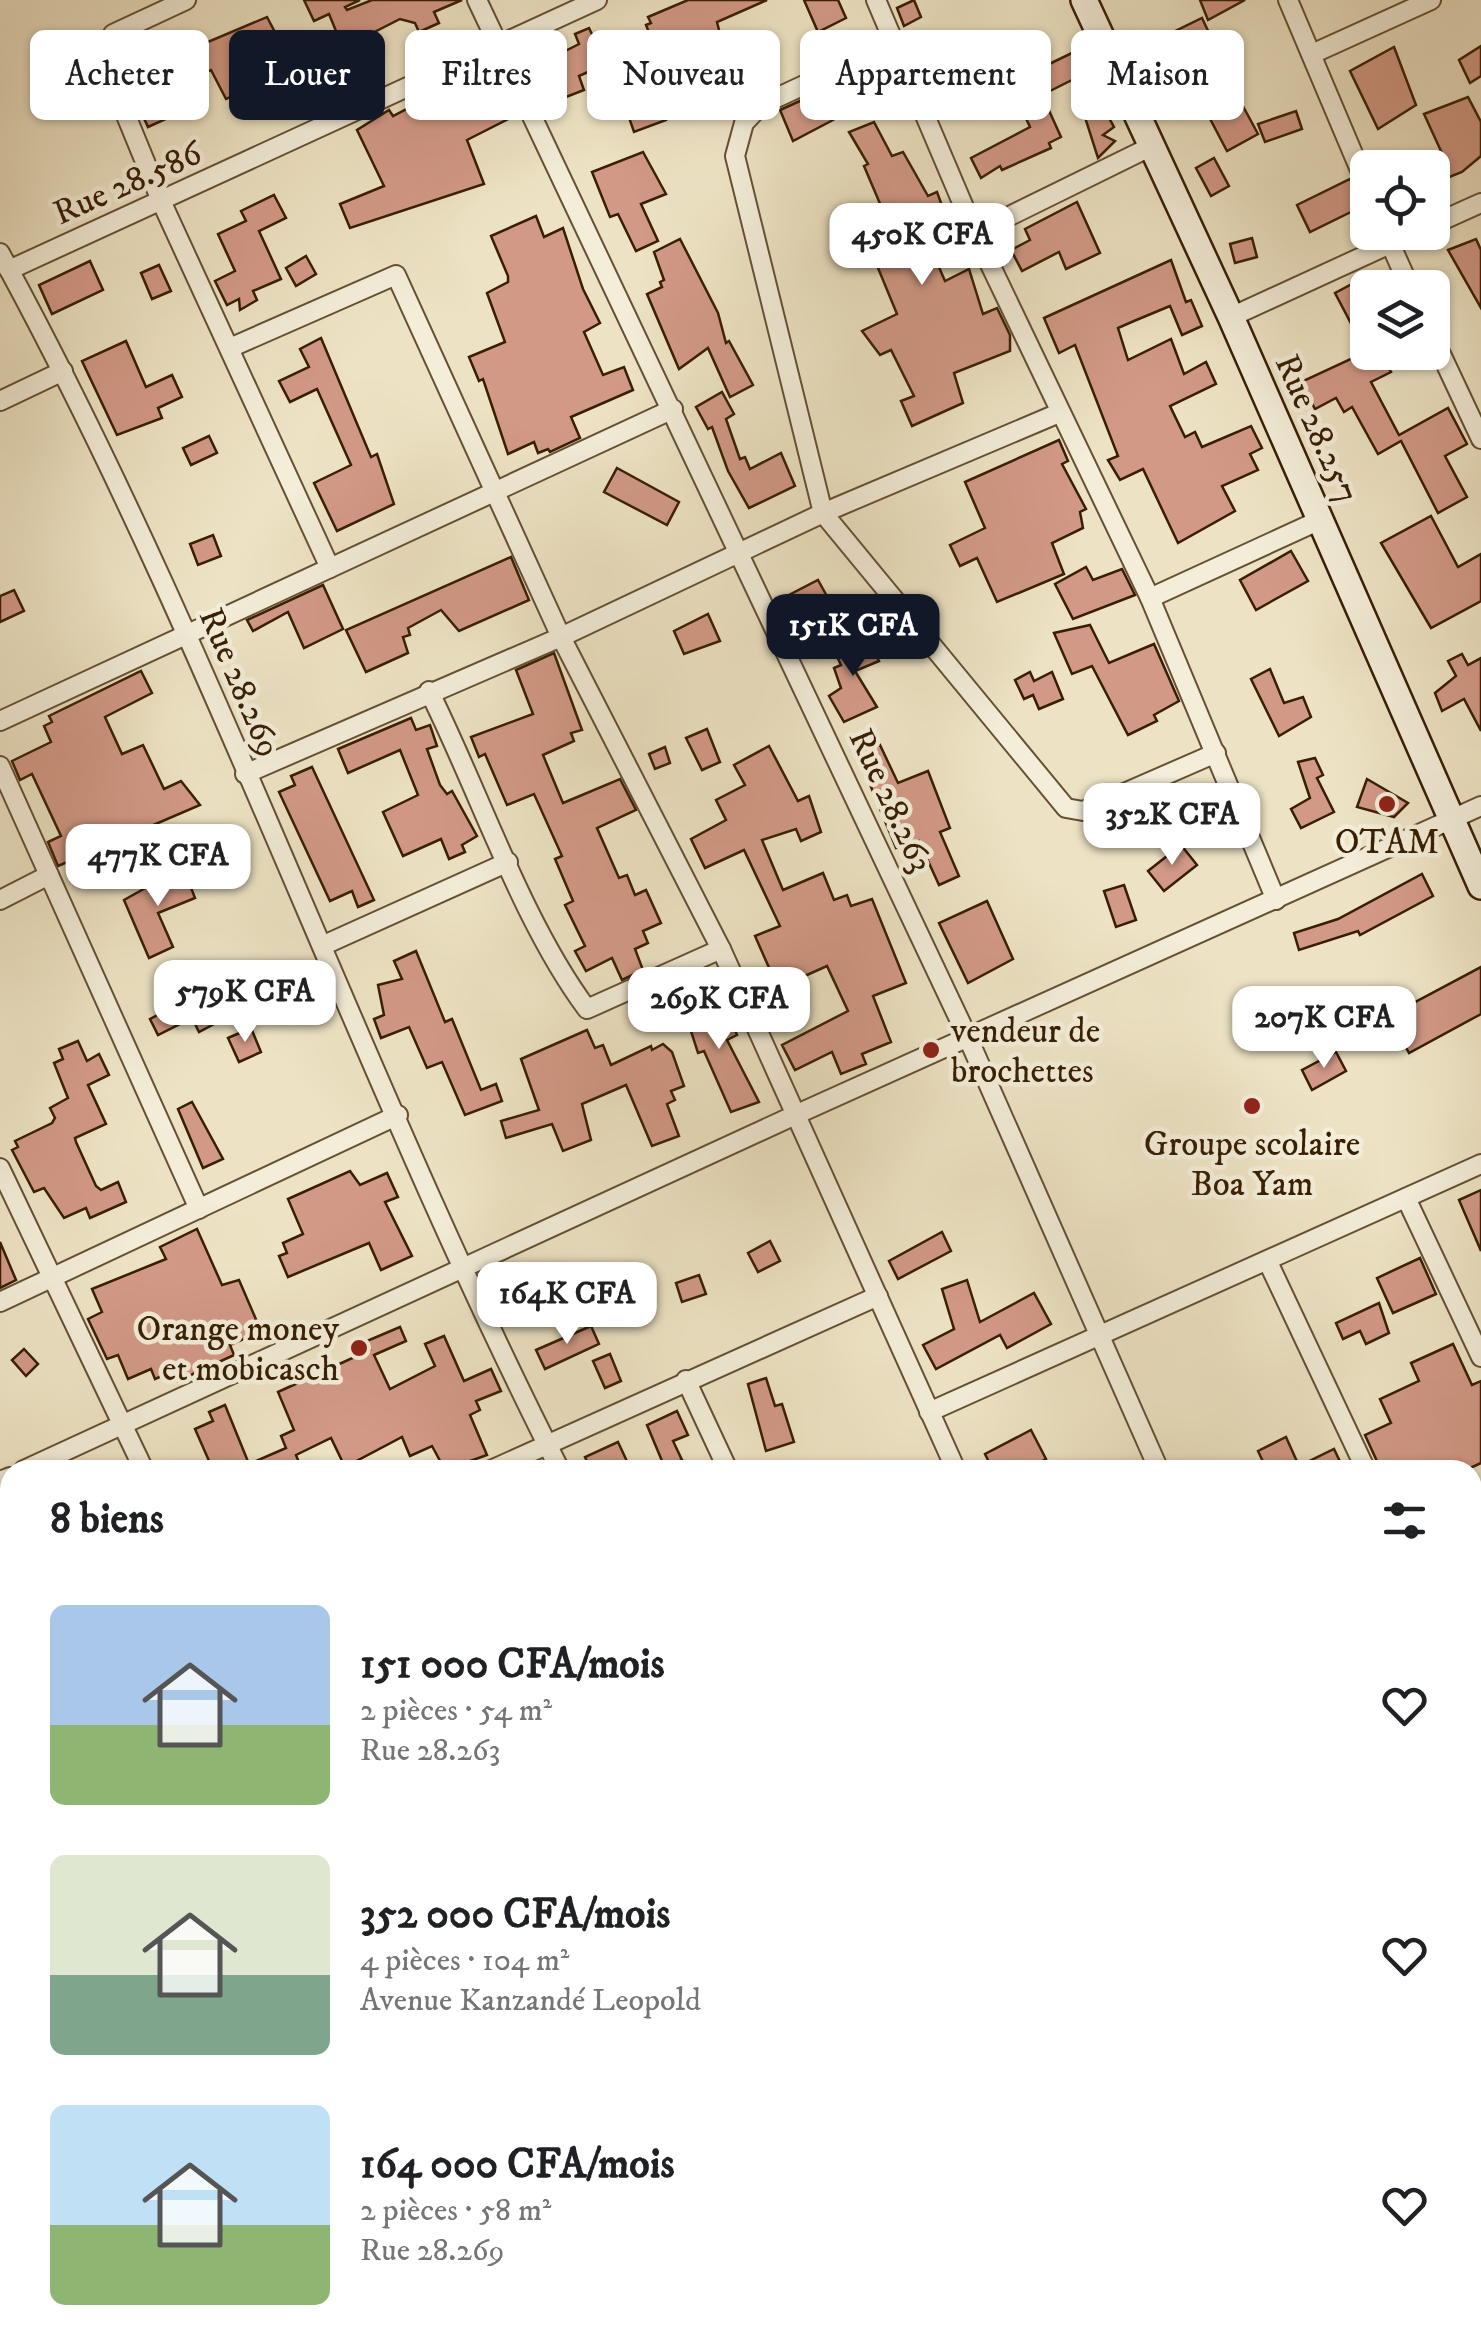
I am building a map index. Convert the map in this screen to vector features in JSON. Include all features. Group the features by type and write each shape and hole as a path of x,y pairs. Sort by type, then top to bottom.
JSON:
{"street":[{"path":"186,0 114,34 102,57 162,203 330,568"},
{"name":"Rue 28.263","path":"478,0 493,30"},
{"name":"Rue 28.586","path":"529,30 597,0"},
{"path":"876,0 889,30"},
{"name":"Rue 28.257","path":"1084,0 1231,317 1481,886"},
{"path":"1288,0 1352,150"},
{"path":"1312,54 1431,0"},
{"path":"800,87 761,105 744,123 734,156 823,514 1066,808 1084,811 1216,753"},
{"name":"Rue 28.586","path":"4,262 162,203 405,88"},
{"name":"Rue 28.263","path":"536,120 968,1038 1155,1460"},
{"path":"927,120 975,233 1150,598 1276,900"},
{"path":"975,233 1152,146"},
{"path":"1450,217 1481,203"},
{"path":"1231,317 1364,250"},
{"name":"Rue 28.269","path":"4,262 62,371 186,635 555,1460"},
{"path":"232,348 396,275 561,637 721,949 951,1460"},
{"path":"1450,364 1473,401 1481,439"},
{"path":"0,401 62,371"},
{"path":"0,722 673,409"},
{"path":"245,774 561,637 823,514 1059,413"},
{"path":"1150,598 1320,520"},
{"path":"429,691 568,985 588,1009 721,949"},
{"path":"0,766 199,1209"},
{"path":"45,1460 793,1116 1481,806"},
{"path":"324,945 508,862"},
{"path":"0,900 49,875"},
{"path":"0,1302 398,1115"},
{"path":"929,1412 1481,1164"},
{"path":"0,1168 139,1460"},
{"path":"1406,1198 1481,1357"},
{"path":"1268,1262 1361,1460"},
{"path":"513,1460 878,1296"},
{"path":"686,1380 723,1460"}],"building":[{"path":"304,0 360,0 345,7 347,10 372,0 462,0 434,12 439,23 423,30 400,19 378,30 336,30 329,14 314,21"},
{"path":"688,0 767,0 717,22 719,30 648,30 646,25 651,23 648,17"},
{"path":"804,0 838,0 846,18 817,30"},
{"path":"914,0 921,17 904,26 897,8"},
{"path":"1200,0 1245,0 1208,20"},
{"path":"267,17 274,30 236,30"},
{"path":"1202,18 1208,30 1177,30"},
{"path":"590,30 587,72 579,76 584,90 567,97 567,50 579,44 575,34"},
{"path":"229,33 226,99 209,71 209,42"},
{"path":"1481,46 1481,76 1470,83 1459,60"},
{"path":"1394,47 1416,105 1378,129 1350,71"},
{"path":"1071,53 1071,80 1051,90 1051,63"},
{"path":"1468,97 1481,122 1481,156 1450,177 1450,150 1441,150 1424,114"},
{"path":"800,101 800,120 833,120 793,141 780,110"},
{"path":"1244,108 1258,134 1227,151 1211,120 1244,120"},
{"path":"389,110 393,116 405,110 405,120 506,120 467,140 484,184 350,228 340,204 384,186 357,130 373,120 385,120"},
{"path":"1296,111 1302,129 1265,142 1258,124"},
{"path":"1051,115 1061,137 1049,143 1051,148 1002,170 1000,166 981,178 971,158 1030,127 1027,120 1051,120"},
{"path":"145,120 163,120 148,127"},
{"path":"630,120 666,120 634,132"},
{"path":"1086,120 1110,120 1114,127 1103,135 1115,141 1098,158"},
{"path":"874,122 892,156 903,152 928,196 937,192 948,222 924,233 945,281 969,269 983,314 997,308 1010,335 1010,351 954,373 963,403 912,426 901,401 914,396 891,350 880,355 862,331 897,314 871,251 852,223 884,213 864,166 868,164 849,132"},
{"path":"643,152 666,194 641,204 658,241 636,251 618,214 610,217 592,172"},
{"path":"1214,158 1229,186 1211,196 1196,168"},
{"path":"1350,179 1350,212 1310,232 1297,205"},
{"path":"274,195 286,218 259,231 281,279 253,291 257,300 240,310 239,299 227,305 215,281 235,271 218,234 246,221 241,211"},
{"path":"1077,202 1100,253 1066,269 1059,252 1022,271 1011,250 1030,240 1025,229"},
{"path":"536,216 544,237 563,228 583,289 600,323 584,332 603,375 624,367 633,390 571,417 580,438 550,452 548,449 538,453 534,442 508,454 483,379 479,381 469,357 505,342 487,293 508,282 508,276 491,236"},
{"path":"1252,238 1257,257 1235,263 1230,244"},
{"path":"680,239 718,313 726,343 729,341 753,385 730,397 708,348 679,369 647,294 662,287 660,282 664,280 654,252"},
{"path":"1476,239 1481,250 1481,308 1448,250"},
{"path":"306,256 316,274 296,286 286,268"},
{"path":"1171,260 1186,302 1191,300 1202,326 1182,335 1170,306 1118,328 1128,360 1171,339 1184,374 1206,362 1216,384 1170,406 1185,437 1195,432 1202,447 1251,426 1262,448 1250,454 1258,470 1222,486 1235,511 1178,543 1143,469 1120,480 1108,460 1118,456 1075,345 1059,353 1044,318"},
{"path":"90,261 103,290 52,314 39,285"},
{"path":"159,265 171,291 152,299 141,273"},
{"path":"1350,285 1350,322 1335,293"},
{"path":"321,338 371,457 377,454 394,504 337,531 314,483 351,465 317,389 290,402 279,381 309,367 300,349"},
{"path":"126,341 146,387 172,375 182,397 158,408 162,418 117,435 82,361"},
{"path":"1350,359 1350,370 1390,370 1371,382 1399,435 1448,408 1467,444 1445,456 1467,497 1438,513 1401,441 1378,454 1352,407 1344,412 1336,398 1315,409 1301,382"},
{"path":"722,392 734,414 726,419 740,459 745,457 750,469 781,453 795,486 749,508 728,471 712,427 708,429 696,407"},
{"path":"209,436 217,453 191,465 183,448"},
{"path":"1059,440 1068,461 1062,464 1086,509 1080,512 1083,528 1052,543 1064,574 997,602 977,558 960,566 950,545 985,528 965,482"},
{"path":"617,468 679,502 667,525 604,492"},
{"path":"1431,516 1458,567 1481,554 1481,601 1431,628 1381,543"},
{"path":"213,535 221,556 198,565 190,544"},
{"path":"1291,551 1308,581 1256,610 1240,580"},
{"path":"511,557 529,600 459,631 441,610 408,628 410,635 403,637 408,653 366,672 346,630"},
{"path":"1086,567 1093,580 1122,569 1135,595 1073,619 1055,584"},
{"path":"818,580 834,609 802,625 787,596"},
{"path":"323,585 343,629 304,648 288,612 253,631 247,620"},
{"path":"14,590 24,611 0,622 0,596"},
{"path":"708,614 720,641 684,654 674,631"},
{"path":"1090,625 1109,663 1154,644 1179,701 1154,715 1157,721 1128,735 1092,666 1072,674 1054,633"},
{"path":"866,635 879,661 855,671 877,707 844,722 829,696 841,688 834,668 841,665 834,650"},
{"path":"554,653 582,730 571,733 574,741 543,755 563,803 620,779 636,810 597,828 619,878 627,875 635,895 646,890 661,923 643,931 648,943 635,949 643,970 622,980 612,958 586,971 575,951 585,946 565,905 573,901 555,859 562,856 534,794 507,805 485,754 479,757 471,737 533,714 516,670"},
{"path":"1462,654 1468,665 1481,658 1481,731 1464,699 1442,711 1435,693 1456,676 1448,661"},
{"path":"1270,669 1284,703 1303,697 1311,717 1279,736 1251,679"},
{"path":"141,671 152,693 105,717 122,754 143,745 164,789 181,781 200,805 58,866 48,842 61,836 32,774 20,780 12,761 51,742 44,726 52,722 49,716"},
{"path":"1030,672 1034,681 1052,672 1063,699 1039,709 1033,695 1024,699 1015,680"},
{"path":"411,718 416,730 430,725 437,746 427,749 440,785 447,794 452,791 477,836 462,845 465,852 449,859 441,839 403,856 383,812 418,795 400,750 348,773 338,749"},
{"path":"707,729 720,762 702,770 686,738"},
{"path":"880,745 898,783 928,771 950,828 940,832 959,876 939,885 919,841 896,848 858,755"},
{"path":"769,746 798,801 809,796 821,832 801,841 796,829 762,840 783,890 823,873 834,900 847,895 851,906 872,899 906,983 873,996 891,1042 862,1054 866,1064 841,1074 832,1052 795,1070 782,1045 848,1011 827,966 778,988 755,936 780,926 744,850 705,868 691,839 726,820 716,800 745,785 734,765"},
{"path":"665,747 670,763 655,769 649,754"},
{"path":"1315,758 1323,775 1317,778 1334,812 1301,828 1291,809 1310,798 1298,762"},
{"path":"312,767 374,900 358,907 352,891 330,901 279,792 295,785 291,776"},
{"path":"1367,779 1408,803 1394,817 1357,807"},
{"path":"1219,796 1223,819 1185,825 1181,802"},
{"path":"1181,845 1197,865 1164,891 1148,871"},
{"path":"183,867 195,898 158,913 173,947 149,958 124,900"},
{"path":"1422,874 1433,896 1360,935 1358,931 1299,950 1294,933 1338,919"},
{"path":"1124,885 1136,920 1116,927 1104,891"},
{"path":"987,901 1013,959 968,983 939,923"},
{"path":"416,951 445,1022 452,1019 481,1090 496,1084 502,1101 465,1115 442,1062 427,1068 409,1027 381,1038 374,1019 384,1015 378,985 402,979 394,961"},
{"path":"1481,967 1481,1014 1409,1053 1389,1016"},
{"path":"701,993 710,1020 728,1013 737,1035 727,1040 759,1102 731,1112 704,1051 698,1053 681,1000"},
{"path":"198,994 214,1024 199,1032 192,1018 158,1035 150,1019"},
{"path":"251,1028 261,1052 239,1062 228,1038"},
{"path":"587,1030 595,1048 603,1045 611,1065 651,1046 652,1050 663,1044 672,1052 684,1086 671,1091 675,1100 667,1104 679,1136 652,1146 626,1085 582,1104 591,1140 563,1151 552,1124 506,1138 501,1121 539,1110 521,1059"},
{"path":"78,1041 87,1061 99,1054 109,1075 88,1085 106,1124 75,1138 76,1142 96,1186 101,1190 118,1182 126,1202 90,1218 86,1208 64,1218 44,1188 34,1192 12,1150 18,1147 15,1141 52,1123 55,1118 50,1108 68,1098 54,1063 63,1059 59,1049"},
{"path":"1336,1052 1346,1071 1312,1090 1302,1070"},
{"path":"192,1102 223,1159 203,1168 178,1109"},
{"path":"350,1171 360,1185 387,1173 398,1197 385,1202 412,1256 381,1270 369,1243 288,1277 279,1256 287,1253 283,1243 303,1234 288,1199"},
{"path":"1481,1190 1481,1251 1459,1200"},
{"path":"197,1229 222,1285 239,1280 261,1331 230,1345 234,1355 178,1381 173,1371 155,1379 151,1369 128,1379 118,1355 107,1359 88,1319 102,1312 92,1289 166,1259 160,1247"},
{"path":"942,1232 951,1251 898,1279 889,1261"},
{"path":"770,1241 780,1261 758,1272 748,1253"},
{"path":"0,1242 16,1280 0,1288"},
{"path":"1420,1258 1436,1294 1393,1313 1377,1278"},
{"path":"699,1275 706,1294 682,1302 676,1283"},
{"path":"967,1280 980,1322 1034,1293 1051,1324 1007,1348 1000,1335 936,1369 923,1345 954,1329 942,1289"},
{"path":"1379,1303 1389,1333 1366,1344 1360,1331 1343,1339 1336,1323"},
{"path":"591,1326 599,1344 545,1369 536,1350"},
{"path":"400,1327 406,1341 374,1355 390,1389 435,1366 425,1344 444,1336 464,1381 491,1369 501,1391 476,1401 480,1410 470,1415 487,1455 473,1460 440,1460 432,1446 410,1456 402,1437 358,1460 342,1460 331,1438 296,1455 298,1460 258,1460 286,1448 281,1436 294,1430 278,1392 370,1350 367,1341"},
{"path":"1453,1344 1472,1385 1481,1381 1481,1460 1376,1460 1365,1435 1391,1423 1380,1399 1419,1381 1411,1363"},
{"path":"24,1349 38,1364 26,1376 12,1360"},
{"path":"610,1354 621,1381 605,1388 593,1361"},
{"path":"766,1378 775,1406 782,1404 794,1442 766,1451 748,1384"},
{"path":"225,1405 247,1460 209,1460 195,1429 213,1421 209,1412"},
{"path":"677,1411 688,1435 673,1441 682,1460 662,1460 647,1425"},
{"path":"1031,1430 1046,1459 988,1460 985,1454"},
{"path":"1286,1437 1296,1460 1262,1460 1258,1451"},
{"path":"618,1442 626,1460 586,1460 585,1457"},
{"path":"1334,1449 1339,1460 1311,1460"}],"place":[{"name":"OTAM","path":"1387,804"},
{"name":"vendeur de brochettes","path":"931,1050"},
{"name":"Groupe scolaire Boa Yam","path":"1252,1106"},
{"name":"Orange money et mobicasch","path":"359,1348"}]}
